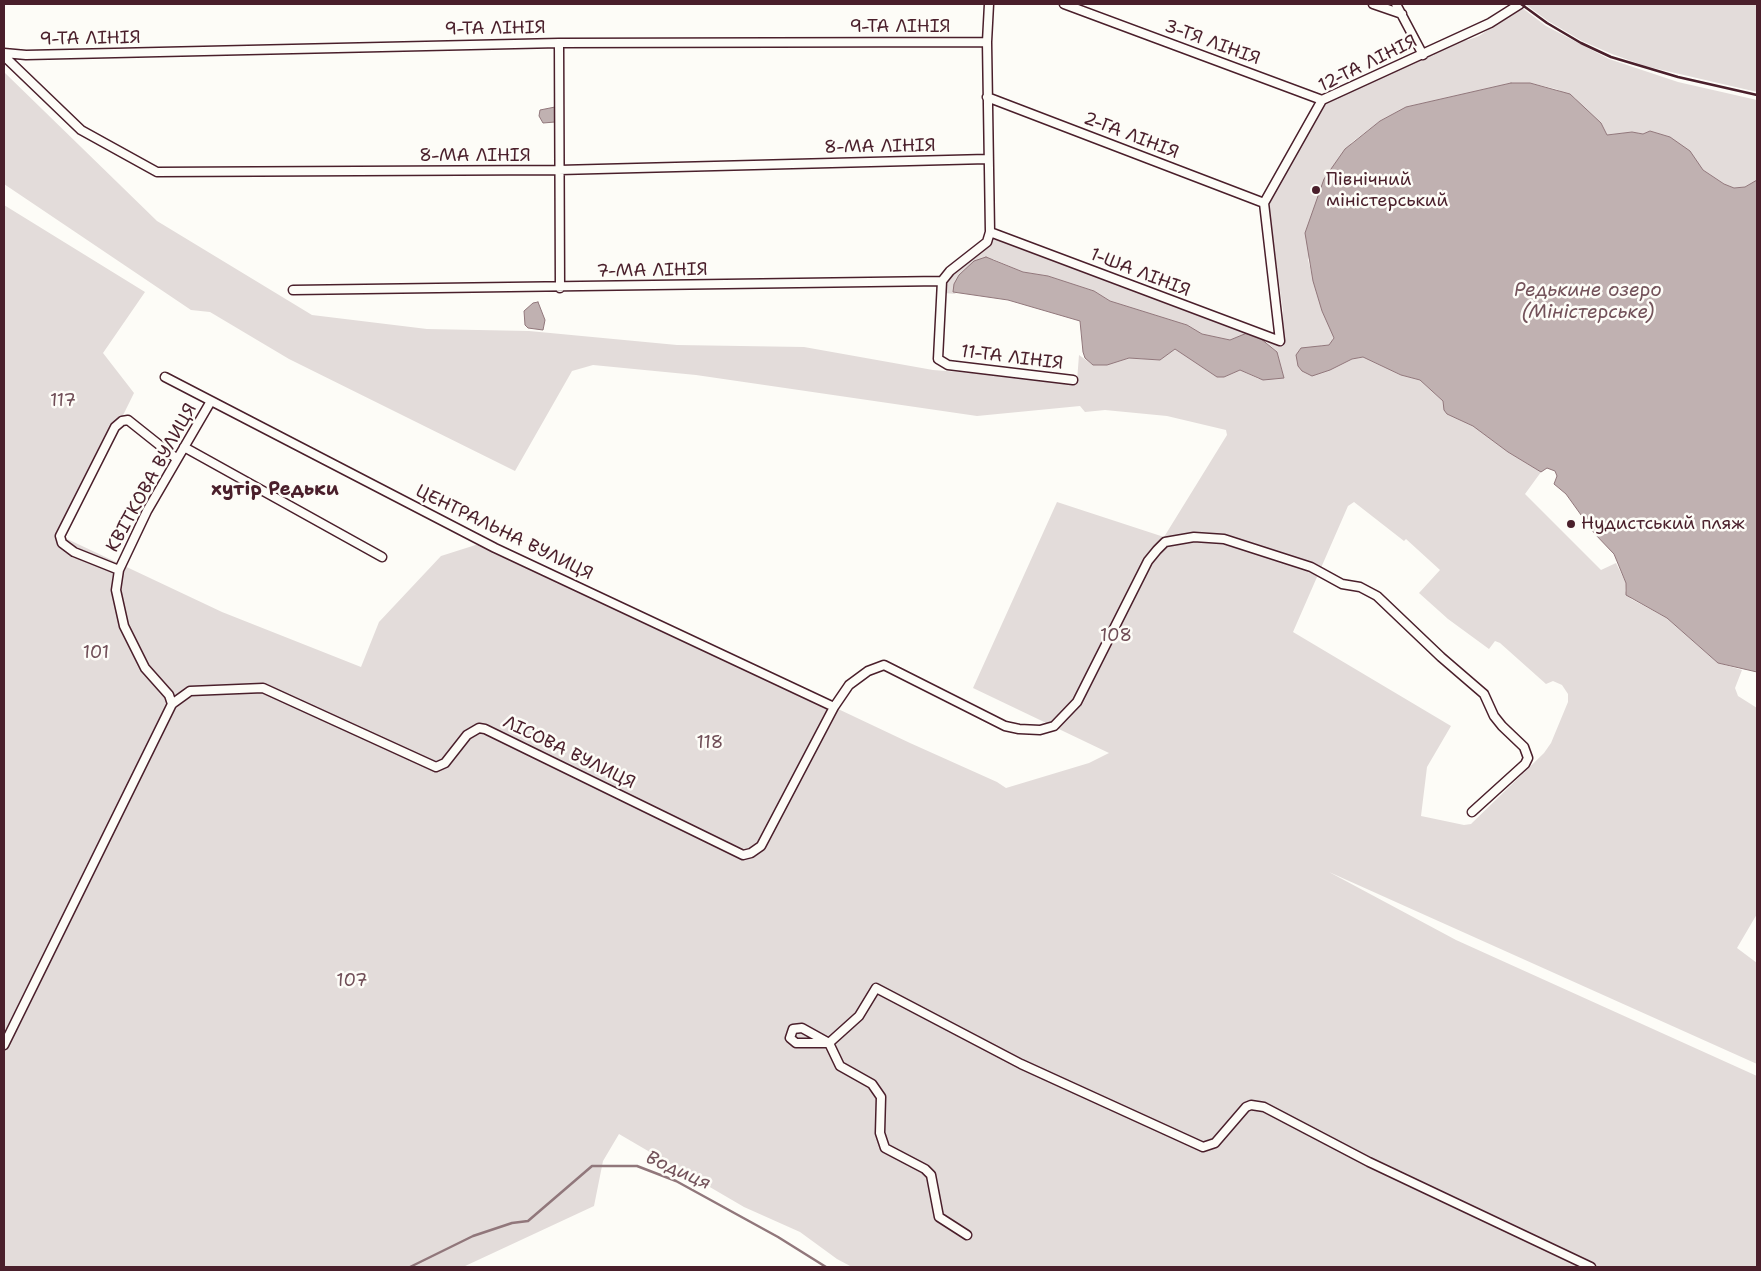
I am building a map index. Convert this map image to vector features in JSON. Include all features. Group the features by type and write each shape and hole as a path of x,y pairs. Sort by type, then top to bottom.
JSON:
{"street":[{"path":"942,281 950,271 987,242 990,232 987,160 987,42 989,4"},
{"name":"3-ТЯ ЛІНІЯ","path":"1064,4 1322,100"},
{"path":"1374,4 1402,14"},
{"path":"1396,4 1423,55"},
{"name":"12-ТА ЛІНІЯ","path":"1264,203 1322,100 1490,23 1520,4"},
{"name":"9-ТА ЛІНІЯ","path":"4,54 559,43 987,42"},
{"path":"559,43 560,288"},
{"name":"8-МА ЛІНІЯ","path":"4,54 81,130 157,172 559,170 987,160"},
{"name":"2-ГА ЛІНІЯ","path":"987,97 1264,203"},
{"name":"1-ША ЛІНІЯ","path":"990,232 1280,341 1264,203"},
{"name":"7-МА ЛІНІЯ","path":"293,290 560,288 942,281"},
{"name":"11-ТА ЛІНІЯ","path":"942,281 938,360 948,365 1073,380"},
{"name":"ЦЕНТРАЛЬНА ВУЛИЦЯ","path":"166,377 495,548 834,707"},
{"name":"КВІТКОВА ВУЛИЦЯ","path":"172,704 169,695 145,668 124,626 116,590 119,570 147,511 211,401"},
{"path":"119,570 74,552 62,543 60,536 111,435 122,421 128,420 177,459"},
{"path":"184,447 382,557"},
{"path":"834,707 849,685 868,671 884,665 993,720 1019,729 1040,730 1054,726 1076,702 1148,561 1165,542 1194,537 1224,539 1311,567 1342,584 1360,588 1377,596 1441,658 1484,694 1494,716 1524,747 1528,758 1525,764 1472,812"},
{"name":"ЛІСОВА ВУЛИЦЯ","path":"172,704 190,691 263,688 436,767 445,763 467,735 479,728 485,729 742,854 751,853 761,846 834,707"},
{"path":"4,1045 172,704"},
{"path":"966,1235 938,1217 931,1175 925,1169 885,1148 880,1133 881,1097 872,1084 840,1066 829,1043 859,1016 876,988 1021,1064 1203,1147 1216,1143 1246,1108 1251,1105 1264,1107 1369,1162 1592,1267"}],"green space":[{"path":"1525,4 1757,4 1757,92 1645,66 1612,54 1582,41 1548,21"},
{"path":"1521,7 1546,26 1609,59 1678,82 1757,100 1757,180 1745,187 1734,188 1724,184 1703,170 1670,137 1650,131 1643,134 1632,132 1607,135 1601,123 1578,103 1575,98 1556,89 1530,83 1511,83 1406,107 1380,121 1351,143 1308,260 1322,311 1334,333 1332,342 1329,345 1321,345 1330,370 1352,359 1363,357 1401,375 1420,380 1443,401 1447,414 1474,426 1508,452 1541,472 1525,494 1601,570 1616,563 1626,583 1625,591 1631,599 1667,618 1718,663 1742,670 1735,688 1738,696 1757,708 1757,914 1737,948 1757,963 1757,1064 1329,872 1456,940 1757,1076 1757,1267 852,1267 837,1259 800,1232 744,1207 619,1134 603,1161 594,1206 463,1267 4,1267 4,205 145,292 103,353 134,393 63,537 222,612 361,667 379,622 441,556 485,542 910,743 997,782 1006,788 1089,763 1109,753 973,688 1057,502 1164,537 1227,435 1226,430 1167,416 1105,410 1085,412 1080,406 977,416 696,375 593,365 572,371 515,471 289,359 210,312 191,310 4,184 4,72 157,221 312,315 427,329 529,331 677,345 804,347 933,370 1077,381 1079,355 1093,365 1107,365 1129,358 1160,360 1175,349 1217,377 1224,377 1240,370 1259,379 1284,378 1277,352 1266,341 1253,335 1282,342 1283,311 1268,204 1316,116 1325,102 1456,41 1468,40 1479,36","holes":["1354,502 1404,541 1406,539 1440,570 1419,593 1448,619 1489,649 1495,641 1500,643 1546,684 1553,681 1562,685 1568,694 1568,702 1551,743 1544,753 1471,824 1464,825 1421,816 1427,767 1451,726 1293,632 1348,506"]},
{"path":"1000,239 1223,322 1247,333 1230,340 1202,334 1187,325 1110,301 1094,291 1048,276 1023,272 993,259 974,261 959,275 953,292 956,294 944,293 948,278 958,267 994,240"}],"water":[{"name":"Редькине озеро (Міністерське)","path":"1511,83 1530,83 1570,94 1601,123 1607,135 1632,132 1643,134 1650,131 1670,137 1690,151 1703,170 1724,184 1734,188 1745,187 1757,180 1757,672 1718,663 1667,618 1626,595 1626,583 1614,554 1594,533 1566,494 1554,484 1557,476 1555,471 1547,468 1541,472 1508,452 1473,426 1447,414 1444,410 1443,401 1420,380 1401,375 1363,357 1352,359 1330,370 1312,376 1302,371 1298,366 1296,355 1301,348 1329,345 1334,338 1322,311 1313,281 1305,233 1324,179 1345,149 1380,121 1406,107"},
{"path":"555,107 555,122 543,123 539,116 540,110"},
{"path":"986,257 1023,272 1048,276 1094,291 1110,301 1187,325 1202,334 1230,340 1247,333 1260,338 1277,352 1284,378 1263,380 1240,370 1224,377 1217,377 1175,349 1160,360 1129,358 1107,365 1093,365 1085,358 1083,352 1080,321 1008,300 953,292 954,284 959,275 974,261"},
{"path":"538,302 545,320 543,330 528,328 525,325 524,311 533,303"}],"waterway":[{"name":"Водиця","path":"410,1267 473,1236 512,1223 528,1221 592,1166 637,1166 676,1181 778,1237 826,1267"}],"railway":[{"path":"1521,4 1547,23 1581,43 1611,57 1678,77 1757,95"}],"place":[{"name":"Північний міністерський","path":"1316,190"},
{"name":"Нудистський пляж","path":"1571,524"}],"district":[{"name":"хутір Редьки","path":"275,490"}],"park label":[{"name":"117","path":"63,401"},
{"name":"108","path":"1116,636"},
{"name":"101","path":"96,653"},
{"name":"118","path":"710,743"},
{"name":"107","path":"352,981"}]}
